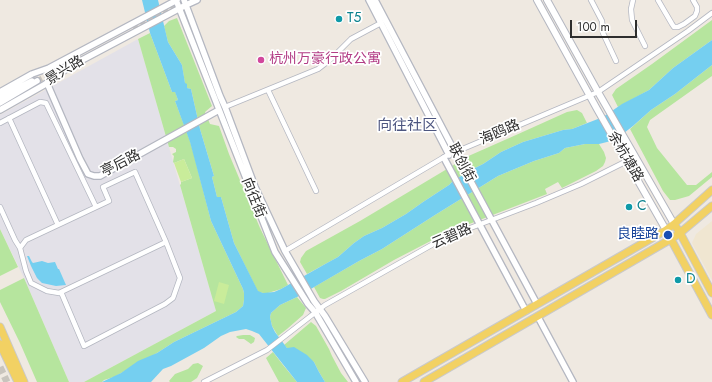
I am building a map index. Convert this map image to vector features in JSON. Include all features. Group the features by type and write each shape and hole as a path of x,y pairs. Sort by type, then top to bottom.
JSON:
{"main road":[{"name":"余杭塘路","path":"537,0 712,315"},
{"name":"余杭塘路","path":"547,0 598,92 680,233 712,293"},
{"path":"402,382 666,230 712,190"},
{"path":"424,382 671,239 712,206"},
{"path":"0,327 24,382"},
{"path":"0,344 18,382"}],"street":[{"name":"向往街","path":"176,0 275,252 308,304 317,310 365,382"},
{"name":"景兴路","path":"0,92 32,74 49,68 176,0"},
{"path":"178,8 185,2 197,0"},
{"name":"联创街","path":"369,0 449,155 462,167 537,304"},
{"name":"联创街","path":"375,0 449,155 452,173 526,311"},
{"path":"540,0 545,15"},
{"path":"544,0 553,10"},
{"path":"591,0 602,21 602,34 616,61"},
{"path":"633,0 631,9 632,20 645,46"},
{"path":"658,0 674,27 678,27 695,16 697,7 693,0"},
{"name":"向往街","path":"185,2 255,187 285,251 314,301 317,310 356,382"},
{"name":"景兴路","path":"0,110 47,83 69,67 178,8"},
{"name":"海鸥路","path":"285,251 449,155 598,92 712,13"},
{"path":"225,107 318,69 331,59 351,39 380,23"},
{"path":"0,97 36,80 0,103"},
{"name":"亭后路","path":"47,83 88,174 94,176 100,176 219,110"},
{"path":"268,90 316,192"},
{"path":"0,123 40,102 46,103 96,207"},
{"path":"9,118 58,225"},
{"name":"云碧路","path":"204,382 267,350 317,310 444,238 536,203 581,184 627,161"},
{"path":"20,248 26,240 109,201 103,187 135,172 180,278 173,298 165,304 84,346 61,292"},
{"path":"0,207 14,240 20,248 31,283 47,291 59,293 166,242"},
{"path":"538,317 573,382"}],"shaded area":[{"path":"138,39 216,311 84,382 69,382 24,278 0,229 0,115"},
{"path":"712,221 712,280 692,243 696,234"}],"green space":[{"path":"177,18 212,106 205,112 210,124 219,126 260,228 288,285 281,289 268,293 258,292 234,243 221,197 217,197 212,177 214,176 200,129 191,89 186,88 182,65 168,42 164,26 169,21"},
{"path":"712,20 712,40 673,68 649,90 618,107 612,95 616,89"},
{"path":"150,33 172,92 175,91 178,100 175,101 190,141 211,221 243,289 243,306 236,312 174,342 114,377 102,382 84,382 216,311 180,185 181,182 192,178 184,159 174,163 173,162 174,156 172,154 176,152 176,149 169,147 138,39"},
{"path":"712,65 712,76 650,120 647,127 657,148 687,185 696,185 712,172 712,177 689,196 670,200 663,191 630,129 651,110 675,94"},
{"path":"577,110 582,113 587,123 572,129 563,130 523,142 501,152 454,180 406,214 382,228 364,236 338,257 307,274 300,262 306,251 360,221 464,158 567,112"},
{"path":"585,144 599,144 604,152 606,158 605,162 603,166 596,171 562,188 558,182 545,189 547,194 446,233 394,260 341,291 325,299 320,298 314,287 382,249 498,176 534,161 559,153 565,148"},
{"path":"184,159 192,178 181,182 174,163"},
{"path":"0,229 18,267 0,276"},
{"path":"24,278 69,382 37,382 0,302 0,290"},
{"path":"219,282 229,285 224,304 214,301"},
{"path":"297,297 306,308 303,315 278,336 272,326 270,317 271,313 280,305"},
{"path":"311,322 316,326 341,373 348,382 325,382 314,362 284,345"},
{"path":"250,335 255,338 254,342 251,344 244,339 239,339 236,337"},
{"path":"273,352 297,382 279,382 266,358"},
{"path":"198,363 203,366 197,378 191,382 169,381 175,374 188,369 193,364"}],"water":[{"path":"142,0 158,0 168,42 182,65 187,88 191,89 200,129 214,176 212,177 217,197 221,197 234,243 258,291 263,293 274,292 281,289 338,257 364,236 382,228 406,214 454,180 501,152 523,142 563,130 572,129 603,117 622,104 649,90 673,68 712,40 712,65 675,94 651,110 615,140 599,144 585,144 565,148 559,153 534,161 498,176 382,249 280,305 271,313 270,317 275,332 287,348 294,347 307,355 314,362 325,382 297,382 259,334 246,329 230,332 221,336 204,348 163,369 151,382 102,382 121,373 138,361 157,353 174,342 236,312 243,306 244,300 243,289 211,221 190,142 175,101 178,100 175,92 172,92 150,33"},
{"path":"27,256 29,256 33,263 42,261 48,263 55,262 66,285 56,286 42,283 37,278"}],"tunnel":[{"path":"134,30 183,0"},
{"path":"37,81 70,64"},
{"path":"0,367 7,382"}],"place":[{"name":"T5","path":"339,19"},
{"name":"杭州万豪行政公寓","path":"261,60"},
{"name":"C","path":"629,207"},
{"name":"良睦路","path":"668,235"},
{"name":"D","path":"678,280"}],"district":[{"name":"向往社区","path":"407,126"}]}
